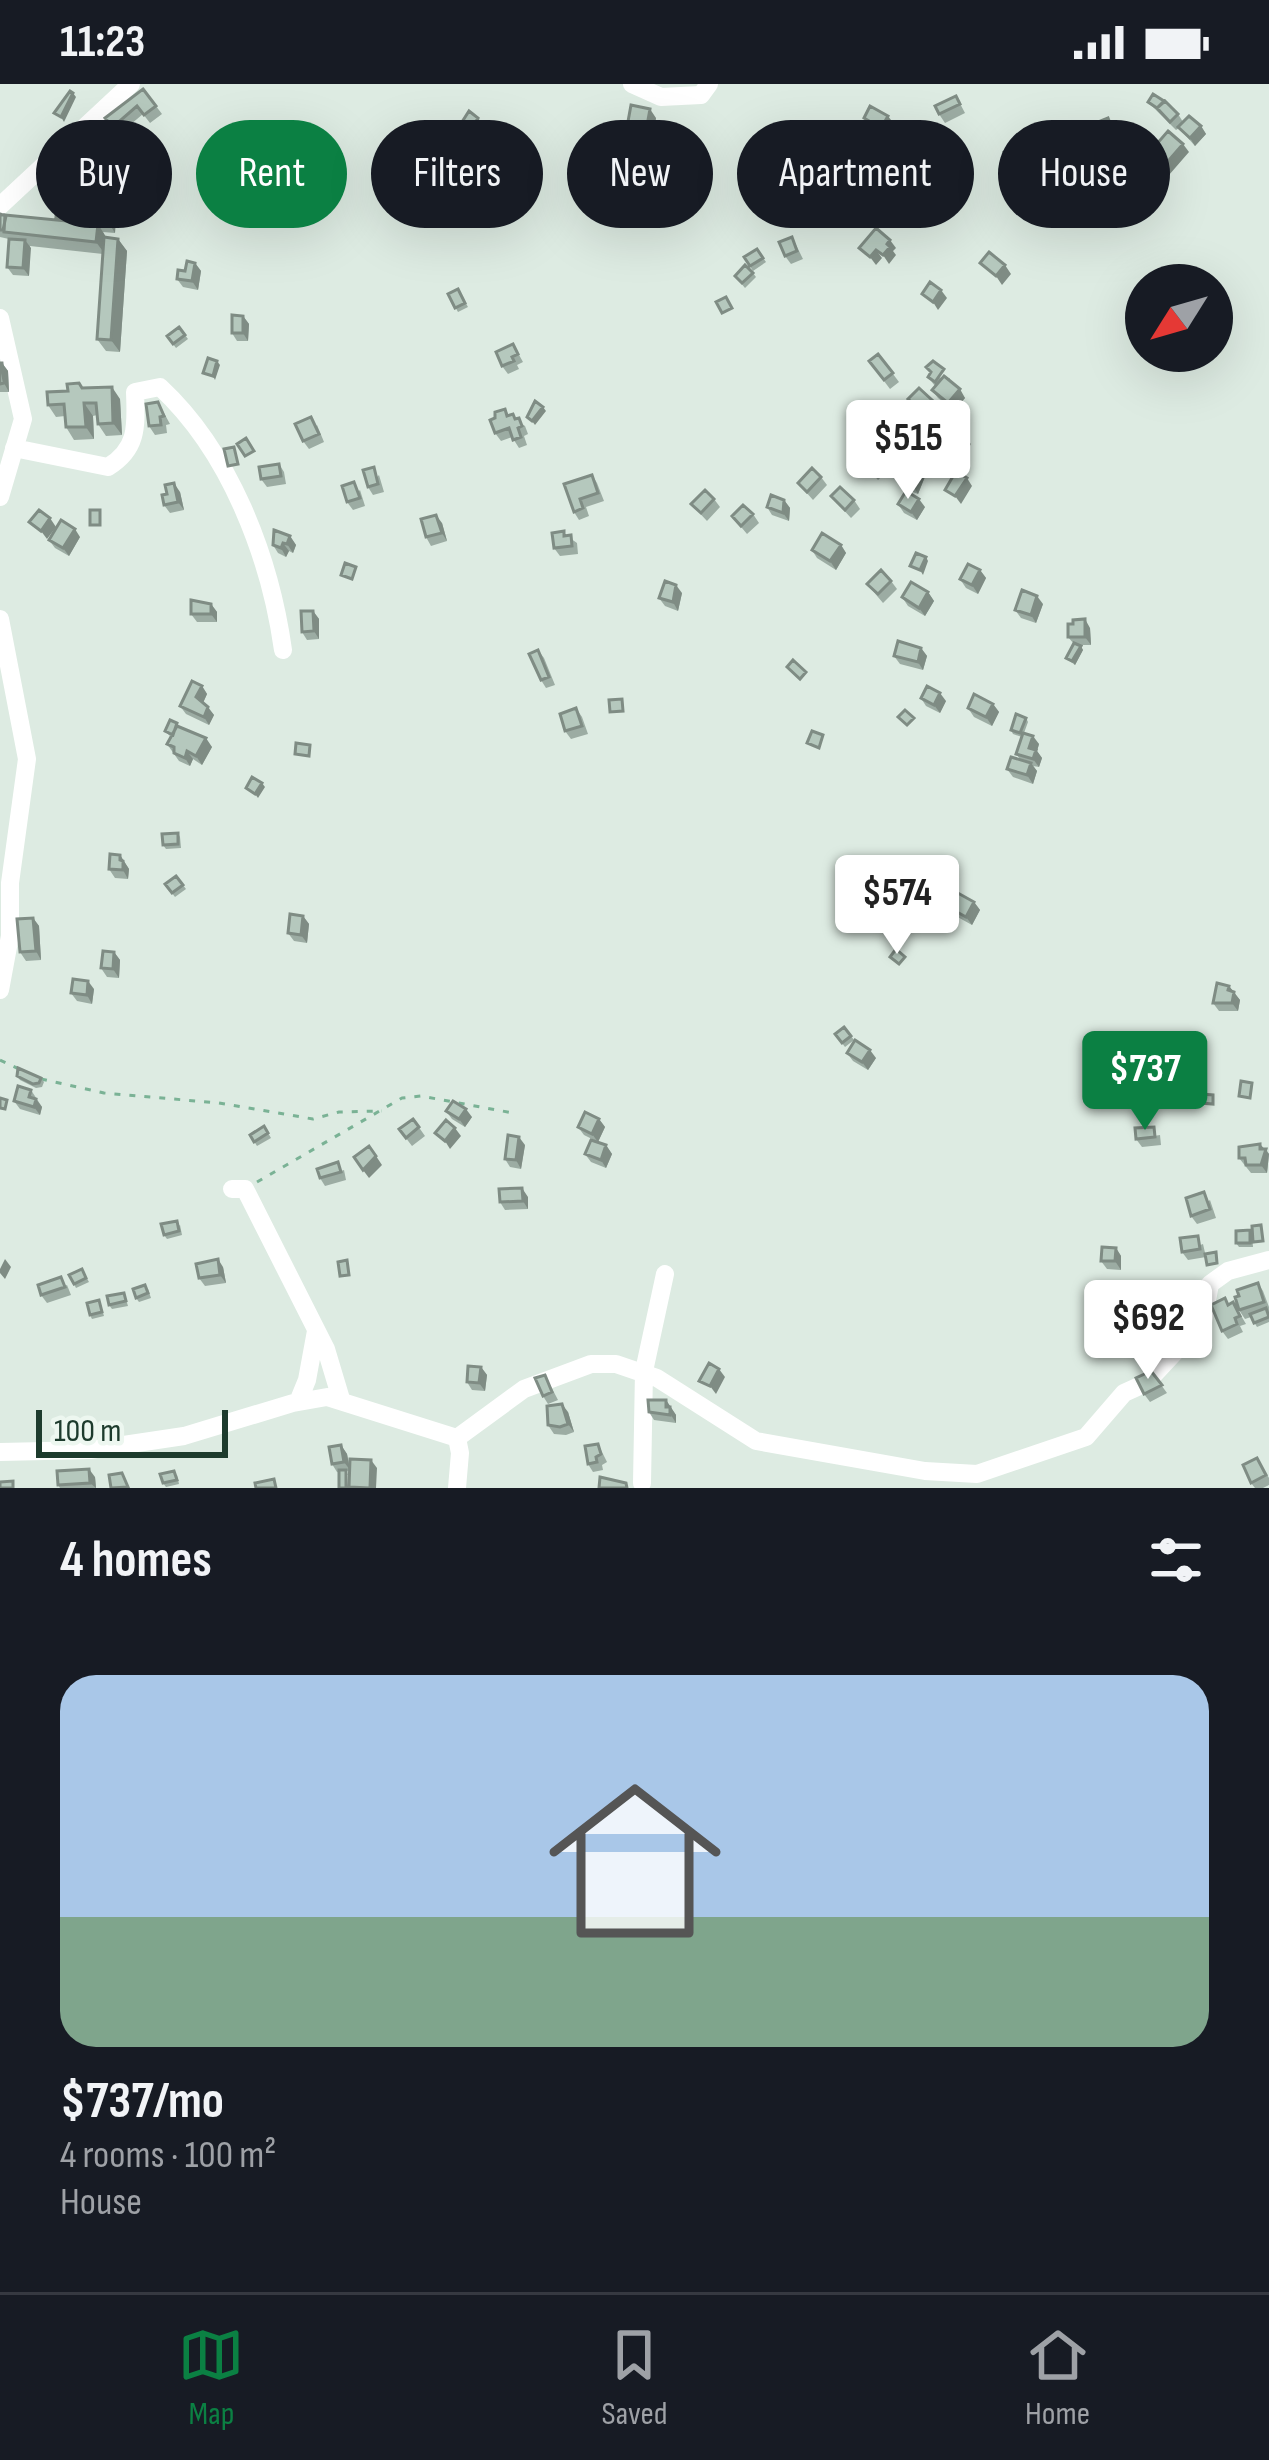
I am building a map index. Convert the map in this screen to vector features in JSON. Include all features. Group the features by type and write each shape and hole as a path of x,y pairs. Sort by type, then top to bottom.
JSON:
{"street":[{"path":"0,206 130,84"},
{"path":"632,84 661,97 701,95 709,84"},
{"path":"0,318 23,419 0,497"},
{"path":"14,448 108,467 123,458 136,434 135,392 160,387 192,417 250,526 276,598 283,650"},
{"path":"0,619 27,759 10,884 10,936 0,990"},
{"path":"239,1189 316,1331 341,1399"},
{"path":"457,1438 524,1389 591,1364 616,1364 644,1371 756,1441 925,1471 977,1474 1086,1437 1124,1393 1154,1376 1203,1322 1210,1284 1228,1271 1269,1260"},
{"path":"642,1483 644,1371 665,1274"},
{"path":"298,1402 316,1331"},
{"path":"0,1452 90,1450 184,1436 298,1402 341,1399 457,1438"},
{"path":"457,1438 457,1488"}],"path":[{"path":"0,1060 50,1084 104,1093 219,1103 313,1119 339,1112 382,1111"},
{"path":"239,1189 402,1098 421,1096 513,1113"}],"building":[{"path":"143,89 156,106 144,115 137,106 121,120 105,118"},
{"path":"73,93 61,117 54,113"},
{"path":"1153,94 1164,101 1157,108 1148,102"},
{"path":"956,96 960,104 939,114 935,106"},
{"path":"1165,101 1178,114 1170,122 1157,108"},
{"path":"631,105 650,109 648,120 628,120"},
{"path":"870,106 888,116 886,120 864,118"},
{"path":"1189,116 1201,126 1190,138 1178,127"},
{"path":"1170,133 1183,144 1170,159"},
{"path":"5,215 36,218 36,228 98,228 96,242 4,232"},
{"path":"876,228 890,240 883,255 876,250 870,257 859,248"},
{"path":"104,237 118,239 111,340 97,339"},
{"path":"792,237 797,251 785,256 779,242"},
{"path":"9,239 25,240 23,268 7,267"},
{"path":"757,249 763,258 750,266 744,257"},
{"path":"989,252 1005,265 996,276 980,263"},
{"path":"187,261 195,263 192,281 177,279"},
{"path":"745,265 753,273 742,283 735,276"},
{"path":"930,282 941,290 933,302 922,294"},
{"path":"458,289 465,303 455,308 448,294"},
{"path":"726,297 732,308 722,313 716,302"},
{"path":"232,315 243,316 243,333 232,333"},
{"path":"179,327 185,335 173,344 167,336"},
{"path":"513,344 518,354 502,366 496,352"},
{"path":"878,354 893,373 884,380 869,361"},
{"path":"208,358 217,361 213,376 203,373"},
{"path":"933,361 944,369 935,382 926,367"},
{"path":"944,376 960,389 948,403 932,390"},
{"path":"79,383 82,388 112,387 113,423 98,424 96,403 84,403 86,427 66,427 64,404 48,405 47,392 68,391 67,384"},
{"path":"919,388 932,400 921,411 908,399"},
{"path":"535,401 543,407 532,421 527,417"},
{"path":"158,402 164,416 161,425 149,426 146,404"},
{"path":"505,409 507,416 519,418 521,437 513,440 509,428 495,433 490,420"},
{"path":"311,417 319,434 303,441 295,424"},
{"path":"899,420 920,441 913,448 892,427"},
{"path":"958,434 968,440 961,453 951,448"},
{"path":"246,438 254,451 245,456 237,444"},
{"path":"234,447 238,464 228,466 224,449"},
{"path":"874,452 883,461 872,472 863,463"},
{"path":"910,455 923,461 913,486 900,481"},
{"path":"279,464 281,476 261,479 259,467"},
{"path":"374,467 378,484 368,487 363,470"},
{"path":"812,468 821,477 807,492 798,483"},
{"path":"956,471 967,478 955,496 945,490"},
{"path":"592,475 598,493 580,499 583,508 574,512 564,484"},
{"path":"354,482 360,498 347,502 342,486"},
{"path":"174,483 178,502 164,505 165,485"},
{"path":"840,487 854,500 845,510 831,496"},
{"path":"705,490 714,499 701,513 691,504"},
{"path":"906,491 919,499 911,512 898,504"},
{"path":"771,495 784,500 783,513 767,507"},
{"path":"743,505 753,514 741,526 732,516"},
{"path":"39,510 50,518 41,531 29,522"},
{"path":"90,510 100,510 100,525 90,525"},
{"path":"436,515 442,533 426,537 421,519"},
{"path":"61,520 75,529 63,548 49,540"},
{"path":"274,530 290,536 281,548 273,545"},
{"path":"564,531 564,536 571,535 572,546 554,548 552,533"},
{"path":"822,533 841,545 830,561 812,550"},
{"path":"916,553 926,557 920,570 910,566"},
{"path":"345,563 356,567 352,579 341,575"},
{"path":"968,564 980,570 972,585 960,579"},
{"path":"881,570 891,581 878,594 867,584"},
{"path":"665,581 676,585 673,602 659,598"},
{"path":"911,582 928,592 919,608 902,597"},
{"path":"1022,590 1037,596 1031,615 1015,610"},
{"path":"191,600 211,604 211,614 191,614"},
{"path":"301,611 313,611 314,631 302,632"},
{"path":"1085,619 1085,637 1068,637 1068,624"},
{"path":"898,641 921,648 918,662 894,656"},
{"path":"1074,643 1081,646 1072,661 1066,658"},
{"path":"538,650 549,677 541,680 529,654"},
{"path":"793,660 806,672 800,679 787,667"},
{"path":"192,681 202,686 196,697 208,707 204,717 180,706"},
{"path":"927,686 940,693 934,705 921,698"},
{"path":"974,694 993,704 986,717 968,708"},
{"path":"622,699 623,711 610,712 609,700"},
{"path":"576,708 582,726 565,731 560,714"},
{"path":"905,710 914,718 907,725 898,717"},
{"path":"1016,714 1026,718 1020,733 1011,730"},
{"path":"170,720 177,723 173,735 165,731"},
{"path":"177,726 206,738 196,756 187,751 185,758 167,744"},
{"path":"812,731 823,735 819,748 807,743"},
{"path":"1023,733 1033,736 1029,748 1036,750 1033,759 1016,754"},
{"path":"296,743 310,745 309,756 295,754"},
{"path":"1011,757 1031,763 1027,775 1007,769"},
{"path":"252,777 262,783 255,794 246,788"},
{"path":"178,833 178,844 163,845 162,834"},
{"path":"110,854 120,855 123,870 109,869"},
{"path":"176,876 183,885 172,893 165,884"},
{"path":"956,892 974,902 966,917 948,907"},
{"path":"290,914 303,916 301,935 288,933"},
{"path":"33,918 36,951 20,952 17,919"},
{"path":"896,949 905,957 899,964 890,957"},
{"path":"103,951 114,952 113,969 101,968"},
{"path":"73,979 88,981 87,995 71,993"},
{"path":"1217,983 1234,992 1232,1003 1213,1003"},
{"path":"844,1027 851,1036 842,1043 835,1034"},
{"path":"855,1040 870,1050 862,1062 847,1053"},
{"path":"18,1068 41,1078 39,1083 17,1076"},
{"path":"1241,1081 1252,1083 1250,1098 1239,1096"},
{"path":"18,1086 31,1090 34,1107 14,1101"},
{"path":"1201,1094 1213,1095 1213,1104 1201,1103"},
{"path":"453,1101 466,1109 459,1119 446,1111"},
{"path":"585,1112 599,1119 592,1134 578,1127"},
{"path":"413,1119 419,1127 406,1138 399,1129"},
{"path":"446,1120 455,1128 445,1141 435,1133"},
{"path":"264,1126 268,1133 254,1142 250,1135"},
{"path":"1154,1127 1155,1137 1136,1139 1135,1128"},
{"path":"508,1135 519,1137 516,1160 505,1159"},
{"path":"591,1140 606,1145 601,1160 585,1154"},
{"path":"1260,1144 1260,1149 1266,1149 1261,1165 1246,1165 1245,1158 1239,1158 1239,1147"},
{"path":"369,1146 376,1156 363,1170 354,1157"},
{"path":"338,1162 341,1172 320,1178 317,1169"},
{"path":"522,1188 523,1201 500,1202 499,1189"},
{"path":"1204,1192 1210,1209 1191,1216 1186,1198"},
{"path":"177,1221 179,1231 164,1235 161,1224"},
{"path":"1261,1225 1263,1241 1253,1242 1252,1226"},
{"path":"1250,1230 1250,1243 1236,1243 1236,1231"},
{"path":"1198,1236 1200,1249 1182,1252 1180,1238"},
{"path":"1102,1247 1116,1248 1115,1261 1101,1261"},
{"path":"1216,1252 1217,1263 1207,1265 1205,1254"},
{"path":"218,1259 220,1275 199,1278 196,1264"},
{"path":"347,1260 349,1275 340,1276 338,1262"},
{"path":"82,1269 86,1278 74,1284 69,1275"},
{"path":"61,1277 65,1287 41,1295 38,1285"},
{"path":"1258,1283 1264,1302 1239,1310 1237,1290"},
{"path":"145,1285 148,1293 136,1298 133,1289"},
{"path":"124,1293 126,1301 109,1305 107,1296"},
{"path":"1225,1298 1240,1316 1235,1318 1237,1324 1222,1331 1211,1305"},
{"path":"99,1300 102,1312 90,1315 87,1303"},
{"path":"1181,1308 1183,1317 1171,1320 1169,1311"},
{"path":"1266,1308 1269,1317 1254,1323 1250,1314"},
{"path":"709,1363 719,1369 710,1386 699,1381"},
{"path":"468,1366 481,1367 479,1383 467,1382"},
{"path":"1151,1371 1162,1385 1144,1394 1136,1378"},
{"path":"545,1375 552,1392 543,1396 535,1378"},
{"path":"648,1400 666,1400 670,1415 649,1412"},
{"path":"562,1404 568,1424 548,1425 547,1406"},
{"path":"598,1444 597,1462 588,1464 585,1446"},
{"path":"341,1445 344,1462 332,1464 329,1447"},
{"path":"1257,1458 1266,1475 1251,1483 1243,1465"},
{"path":"350,1459 371,1460 370,1488 349,1487"},
{"path":"89,1469 90,1483 58,1485 57,1471"},
{"path":"339,1470 346,1470 346,1488 339,1488"},
{"path":"174,1471 177,1480 163,1483 160,1474"},
{"path":"122,1473 128,1487 111,1488 109,1475"},
{"path":"600,1477 626,1483 627,1488 599,1488"},
{"path":"274,1479 276,1488 256,1488 255,1483"}]}
